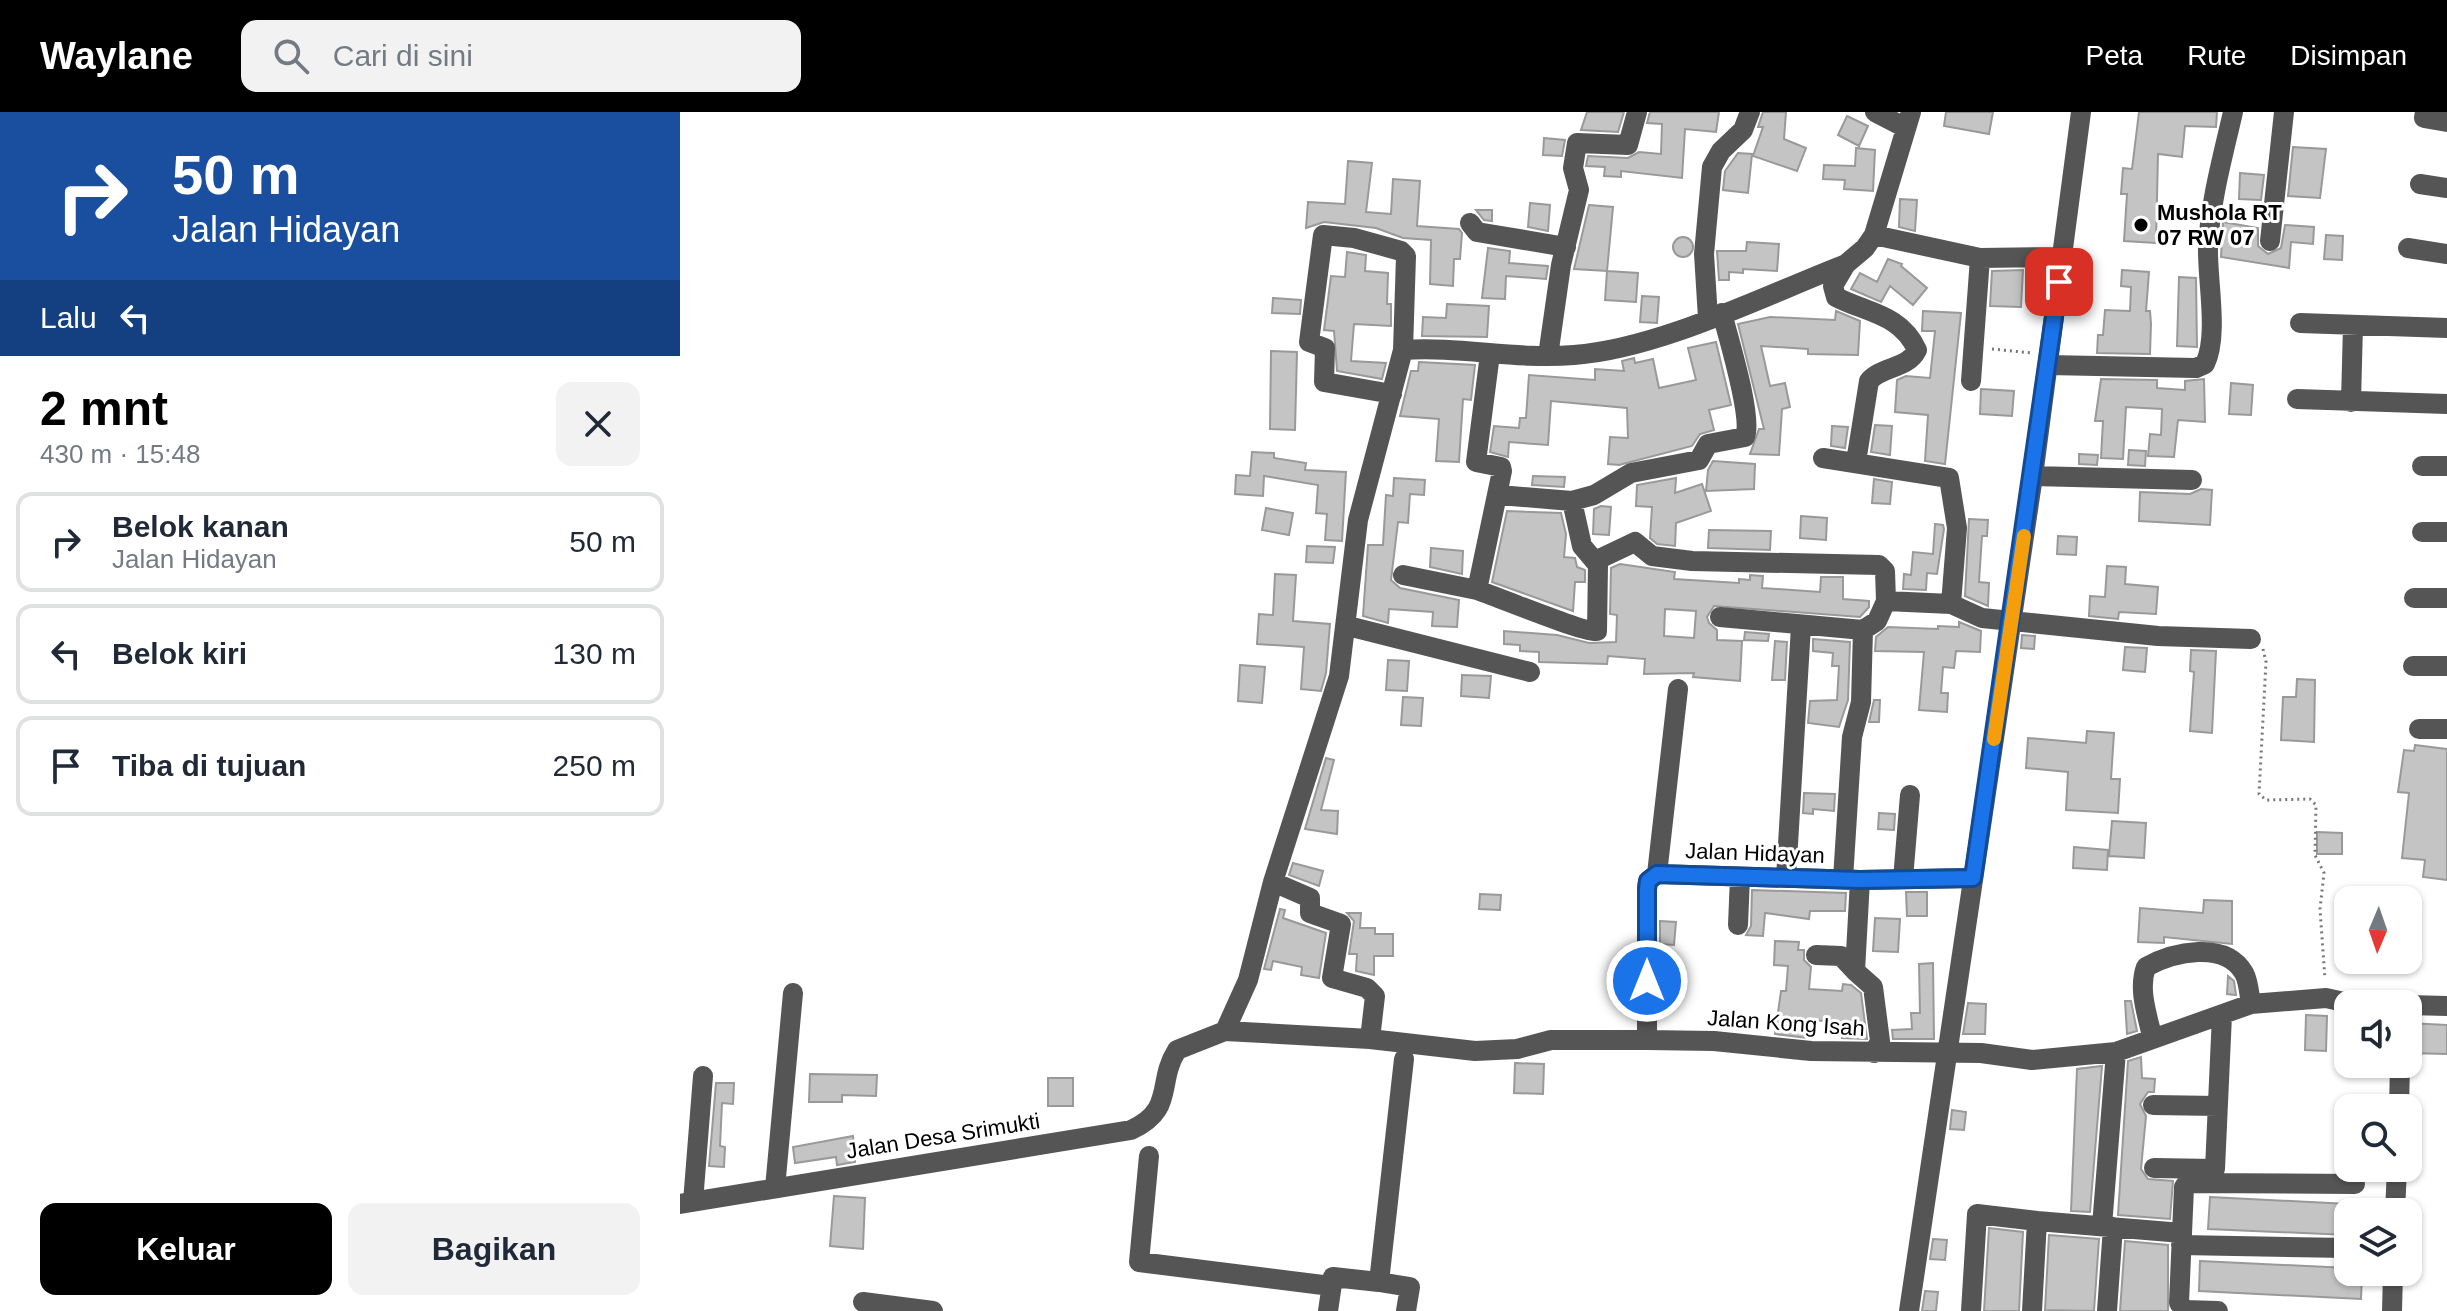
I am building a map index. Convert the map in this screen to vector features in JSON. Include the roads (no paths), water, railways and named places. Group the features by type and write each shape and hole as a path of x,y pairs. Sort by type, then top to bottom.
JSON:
{"street":[{"path":"1548,356 1579,190 1573,168 1577,143 1627,146 1637,112"},
{"path":"1499,495 1572,501 1594,495 1631,473 1699,460 1708,444 1745,437 1747,429 1740,383 1715,316 1704,254 1712,167 1721,151 1743,130 1750,112"},
{"path":"1856,462 1869,381 1877,374 1906,362 1917,350 1903,328 1886,316 1836,297 1833,286 1846,264 1874,235 1909,120 1875,112"},
{"path":"1909,1311 2033,476 2081,112"},
{"path":"2049,360 2196,368 2205,364 2210,351 2208,245 2219,173 2233,112"},
{"path":"2270,241 2284,112"},
{"path":"2425,112 2424,118 2447,122"},
{"path":"2420,184 2447,188"},
{"path":"1470,223 1477,232 1566,247"},
{"path":"1225,1031 1248,980 1273,882 1331,708 1348,626 1358,520 1392,394 1403,350 1406,256 1401,251 1354,238 1323,235 1309,342 1325,348 1323,381 1332,386 1392,394"},
{"path":"1874,235 1980,258 2063,257"},
{"path":"2408,248 2447,254"},
{"path":"1971,381 1980,258"},
{"path":"1403,350 1548,356 1610,350 1715,316 1846,264"},
{"path":"2300,323 2447,328"},
{"path":"2351,402 2353,325"},
{"path":"1477,590 1499,495 1501,468 1479,464 1476,460 1490,354"},
{"path":"2297,399 2447,404"},
{"path":"1823,458 1949,478 1957,528 1951,604"},
{"path":"2422,466 2447,466"},
{"path":"2033,476 2192,480"},
{"path":"1403,575 1477,590 1595,633 1599,627 1597,560 1582,546 1572,501"},
{"path":"2422,532 2447,532"},
{"path":"1597,560 1635,542 1641,543 1649,554 1683,560 1879,565 1885,571 1886,601 1877,621 1863,630 1720,617"},
{"path":"2414,598 2447,598"},
{"path":"1886,601 1951,604 1982,618 2158,636 2251,639"},
{"path":"1348,626 1530,672"},
{"path":"1786,878 1801,626"},
{"path":"1855,971 1852,737 1861,702 1863,630"},
{"path":"2413,666 2447,666"},
{"path":"1657,874 1678,689"},
{"path":"2419,729 2447,729"},
{"path":"1903,879 1910,795"},
{"name":"Jalan Hidayan","path":"1647,1040 1647,889 1648,881 1657,874 1852,880 1973,878"},
{"path":"1738,925 1740,877"},
{"path":"1273,882 1310,898 1310,913 1341,924 1332,978 1367,988 1375,996 1370,1039"},
{"path":"2152,1036 2143,996 2143,975 2146,967 2165,958 2212,953 2232,960 2247,977 2251,1004"},
{"path":"1816,955 1841,956 1873,987 1880,1041 1874,1053"},
{"path":"775,1188 793,993"},
{"name":"Jalan Kong Isah","path":"1171,1062 1183,1045 1225,1031 1370,1039 1475,1051 1517,1049 1551,1040 1647,1040 1874,1053 1981,1053 2032,1060 2116,1052 2152,1036 2251,1004 2334,1000"},
{"path":"2422,1005 2447,1006"},
{"path":"2154,1168 2215,1169 2222,1015"},
{"path":"2107,1311 2107,1227 2116,1052"},
{"path":"1379,1282 1404,1059"},
{"name":"Jalan Desa Srimukti","path":"687,1203 1131,1130 1145,1123 1160,1107 1171,1062"},
{"path":"687,1203 703,1076"},
{"path":"2153,1105 2218,1106"},
{"path":"1149,1156 1139,1262 1331,1286"},
{"path":"2218,1311 2188,1310 2181,1306 2184,1187 2192,1181 2355,1184"},
{"path":"1971,1311 1977,1214 2107,1227 2182,1239 2334,1247"},
{"path":"2032,1311 2037,1221"},
{"path":"1328,1311 1333,1277 1410,1287 1406,1311"},
{"path":"2392,1311 2393,1286"},
{"path":"863,1302 933,1311"}],"place":[{"name":"Mushola RT 07 RW 07","path":"2141,225"}]}
